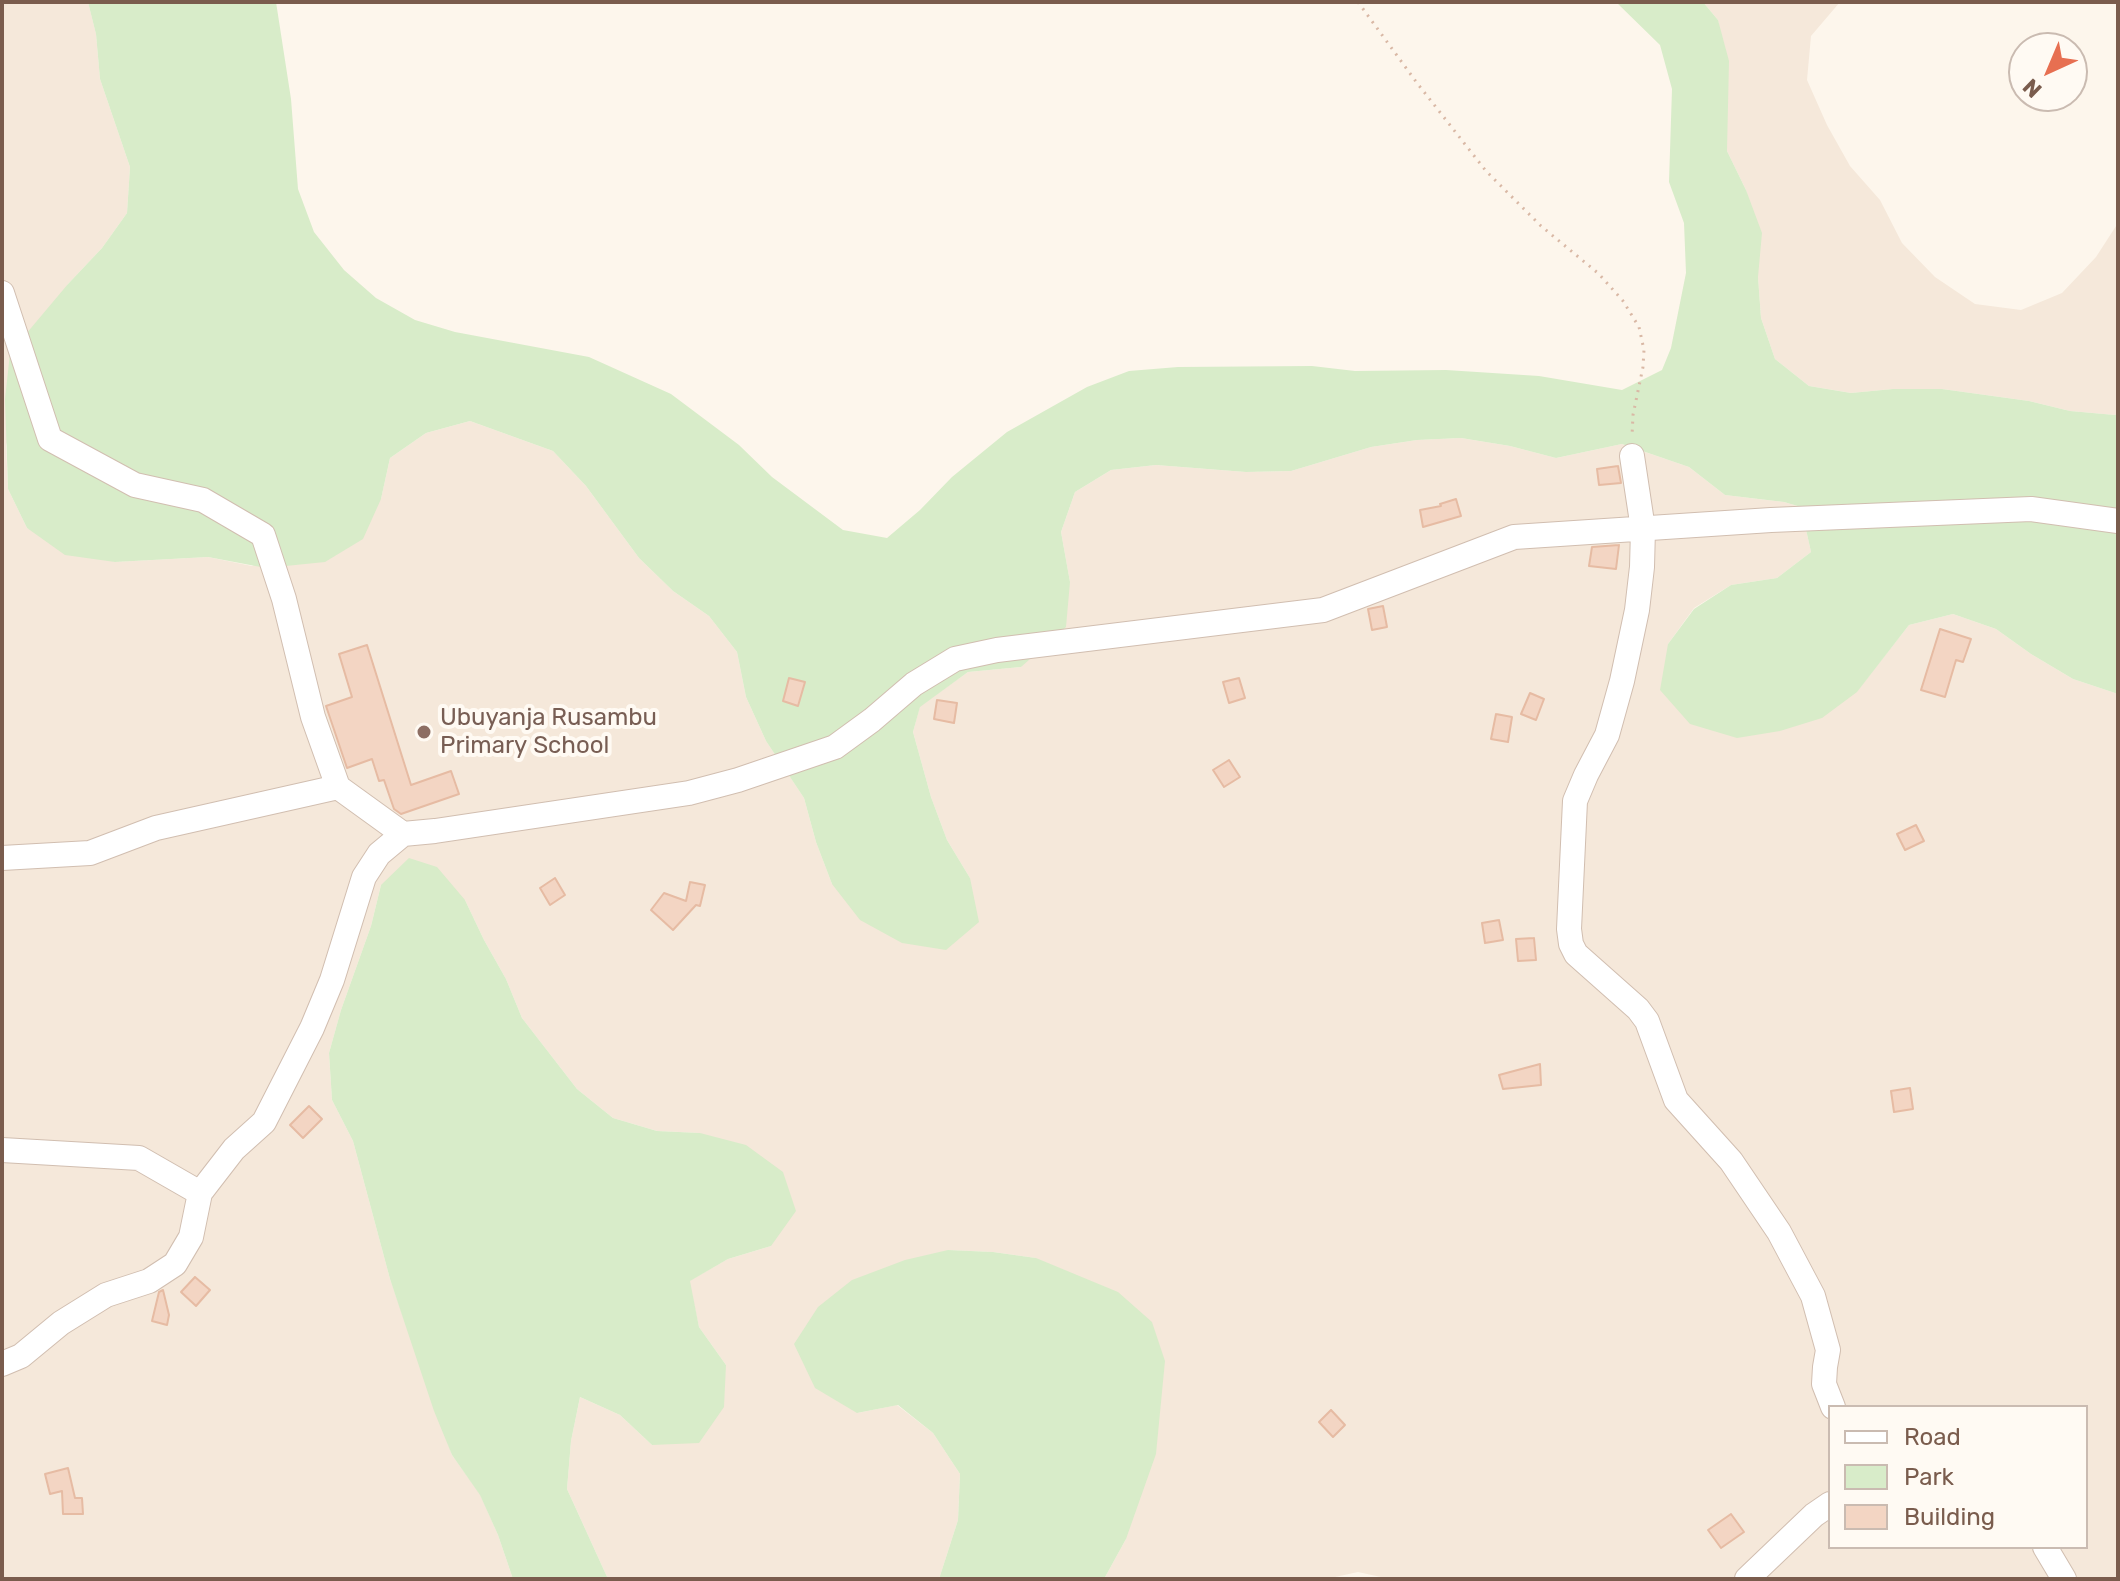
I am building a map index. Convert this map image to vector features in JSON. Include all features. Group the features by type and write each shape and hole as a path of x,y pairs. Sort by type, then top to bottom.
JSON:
{"street":[{"path":"2,293 50,439 135,485 203,500 263,535 284,599 313,717 338,787 403,834"},
{"path":"1632,456 1643,529 1637,610 1607,735 1575,801 1569,929 1571,944 1576,954 1638,1009 1647,1021 1676,1100 1731,1161 1779,1232 1813,1296 1828,1350 1824,1384 1832,1405"},
{"path":"2,1364 21,1356 61,1323 106,1295 149,1281 175,1264 191,1237 200,1193 234,1149 264,1122 317,1016 332,980 364,877 379,854 403,834 689,793 738,780 835,747 914,684 955,659 997,650 1323,610 1514,537 1771,520 2031,509 2118,521"},
{"path":"2,858 90,853 156,828 338,787"},
{"path":"2,1150 139,1158 200,1193"},
{"path":"1747,1579 1828,1505"},
{"path":"2046,1549 2064,1579"}],"path":[{"path":"1358,2 1486,171 1541,226 1599,274 1623,301 1639,327 1644,350 1633,415 1632,456"}],"shaded area":[{"path":"2,2 88,2 96,34 100,79 130,167 127,213 102,248 68,284 6,445 8,489 27,528 115,562 208,557 252,566 381,499 390,458 426,433 470,421 553,451 586,486 639,558 673,591 709,616 737,652 746,697 766,741 804,798 832,884 970,878 947,840 931,797 913,732 920,706 968,672 1021,667 1070,582 1061,532 1075,492 1111,470 1156,465 1246,472 1291,471 1371,447 1417,440 1461,438 1556,458 1622,444 1689,467 1725,495 1801,507 1811,552 1777,578 1731,585 1694,608 1668,644 1857,691 1909,625 1953,614 1996,629 2073,679 2118,694 2118,1579 1390,1579 1358,1572 1326,1579 1104,1579 1126,1539 1036,1258 948,1250 857,1413 897,1405 933,1433 960,1474 958,1520 939,1579 608,1579 567,1489 571,1441 580,1397 620,1415 652,1445 726,1365 699,1327 689,1281 728,1259 771,1246 700,1133 657,1131 613,1118 577,1089 522,1018 506,979 465,900 381,885 371,926 329,1053 332,1100 353,1141 390,1279 452,1455 480,1494 513,1579 2,1579"},
{"path":"1703,2 1840,2 1811,36 1807,80 1827,125 1850,166 1880,200 1902,243 1935,277 1975,304 2021,310 2062,293 2096,257 2118,223 2118,413 2070,411 2029,401 1942,389 1851,393 1809,386 1775,359 1761,318 1746,190 1727,151 1727,107 1718,20"}],"green space":[{"path":"88,2 276,2 291,99 298,189 314,232 344,270 376,298 415,320 455,332 589,357 671,394 739,445 772,477 843,530 887,538 952,477 1007,432 1087,387 1129,371 1178,367 1312,366 1355,371 1446,370 1539,376 1622,390 1662,370 1671,348 1686,273 1684,223 1669,182 1672,89 1660,45 1616,2 1703,2 1718,20 1729,61 1727,151 1762,233 1758,277 1761,318 1775,359 1809,386 1851,393 1942,389 2029,401 2070,411 2118,413 2118,694 2073,679 1996,629 1953,614 1909,625 1857,692 1822,718 1780,731 1737,738 1690,724 1660,690 1668,644 1694,609 1731,585 1777,578 1811,552 1801,507 1725,495 1689,467 1622,444 1556,458 1461,438 1417,440 1371,447 1291,471 1246,472 1156,465 1111,470 1075,492 1061,532 1070,582 1066,627 1021,667 968,672 920,707 913,732 947,840 970,878 979,922 946,950 902,943 860,920 832,884 804,798 766,741 746,697 737,652 709,616 673,591 639,558 586,486 553,451 470,421 426,433 390,458 381,499 363,539 325,562 266,568 208,557 115,562 65,555 27,528 8,489 5,399 10,353 102,248 127,213 130,167 100,79 96,34"},
{"path":"409,858 437,867 465,900 506,979 522,1018 577,1089 613,1118 657,1131 700,1133 746,1145 783,1172 796,1211 771,1246 728,1259 690,1281 699,1327 726,1365 724,1407 699,1443 652,1445 620,1415 580,1397 571,1441 567,1489 608,1579 513,1579 480,1495 452,1455 434,1411 390,1279 353,1141 332,1100 329,1053 341,1010 371,926 381,885"},
{"path":"948,1250 1036,1258 1118,1292 1152,1322 1165,1361 1156,1454 1126,1539 1104,1579 939,1579 958,1520 960,1474 933,1433 898,1405 857,1413 815,1388 794,1344 818,1307 852,1280 905,1260"}],"building":[{"path":"1618,466 1621,483 1599,485 1597,469"},
{"path":"1456,499 1461,516 1423,527 1420,510"},
{"path":"1619,545 1616,569 1589,566 1592,547"},
{"path":"1383,606 1387,627 1372,630 1368,609"},
{"path":"1940,629 1971,639 1963,662 1956,660 1945,697 1921,690"},
{"path":"367,645 411,785 451,771 459,794 401,814 394,809 384,780 379,781 372,759 347,768 326,706 352,697 339,654"},
{"path":"789,678 805,682 798,706 783,701"},
{"path":"1239,678 1245,698 1229,703 1223,682"},
{"path":"1530,693 1544,699 1536,720 1521,714"},
{"path":"937,700 957,703 954,723 934,719"},
{"path":"1496,714 1512,717 1508,742 1491,739"},
{"path":"1229,760 1240,777 1224,787 1213,770"},
{"path":"1916,825 1924,841 1905,850 1897,834"},
{"path":"555,878 565,895 550,905 540,888"},
{"path":"690,882 705,885 700,906 696,905 673,930 651,910 664,893 686,901"},
{"path":"1499,920 1503,940 1485,943 1482,923"},
{"path":"1534,938 1536,960 1518,961 1516,939"},
{"path":"1540,1064 1541,1085 1503,1089 1499,1075"},
{"path":"1910,1088 1913,1109 1894,1112 1891,1091"},
{"path":"309,1106 322,1119 303,1138 290,1125"},
{"path":"195,1277 210,1290 196,1306 181,1292"},
{"path":"163,1290 169,1315 167,1325 152,1321 159,1292"},
{"path":"1331,1410 1345,1425 1333,1437 1319,1422"},
{"path":"68,1468 75,1498 82,1498 83,1514 63,1514 62,1491 50,1494 45,1474"},
{"path":"1731,1514 1744,1532 1721,1548 1708,1530"}],"place":[{"name":"Ubuyanja Rusambu Primary School","path":"424,732"}]}
